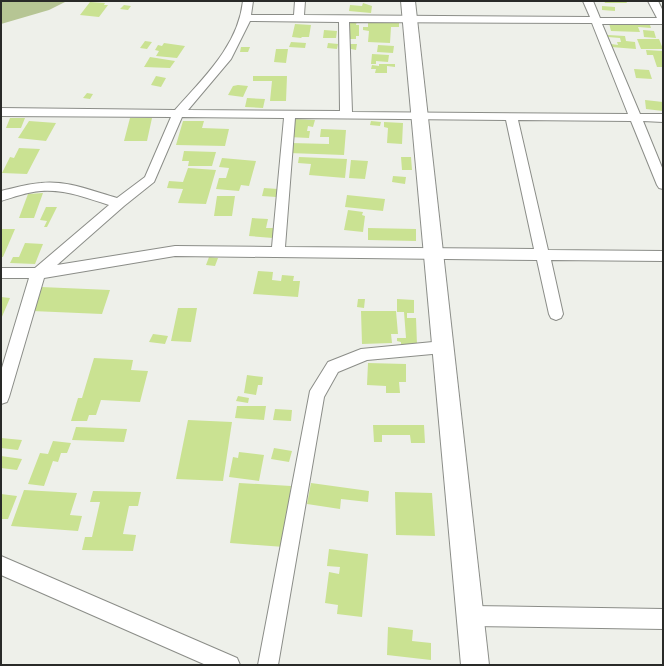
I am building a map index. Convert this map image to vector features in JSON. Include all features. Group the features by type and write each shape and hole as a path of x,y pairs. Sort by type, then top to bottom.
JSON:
{"street":[{"path":"1,397 38,273 119,203 150,179 178,114 227,57 246,18 248,1"},
{"path":"299,19 300,1"},
{"path":"588,1 663,185"},
{"path":"246,18 344,19 409,10 596,21 663,20 653,1"},
{"path":"409,10 475,665"},
{"path":"344,19 346,115"},
{"path":"1,112 663,118"},
{"path":"278,252 290,115"},
{"path":"511,117 556,314"},
{"path":"1,196 32,188 52,187 72,190 119,203"},
{"path":"1,273 38,273 175,251 663,256"},
{"path":"268,665 316,396 333,367 353,359 366,354 443,347"},
{"path":"1,565 230,665"},
{"path":"470,616 663,618"}],"green space":[{"path":"1,1 67,1 49,10 1,24"}],"building":[{"path":"604,1 626,1 627,3 605,3"},
{"path":"90,2 105,3 104,5 108,5 99,17 80,15"},
{"path":"363,3 372,6 371,13 349,11 350,5 362,6"},
{"path":"124,5 131,6 128,10 120,9"},
{"path":"602,6 615,7 615,11 602,10"},
{"path":"357,21 356,25 359,25 359,36 356,36 356,39 345,39 346,22"},
{"path":"368,21 399,22 399,27 391,27 390,43 368,42 369,31 363,30 363,27 368,27"},
{"path":"609,23 650,25 651,28 638,27 640,32 611,31"},
{"path":"295,24 311,25 309,37 292,37"},
{"path":"324,30 337,31 336,38 323,38"},
{"path":"643,30 654,31 656,38 644,37"},
{"path":"608,35 625,36 626,41 635,42 636,49 611,47 611,44 618,45 617,42 621,42 620,38 608,37"},
{"path":"637,39 659,39 663,49 641,49"},
{"path":"145,41 152,42 147,49 140,48"},
{"path":"291,42 306,43 305,48 289,47"},
{"path":"164,43 185,46 177,58 156,56 159,51 155,50 158,45 162,46"},
{"path":"328,43 338,44 337,49 327,48"},
{"path":"346,44 357,44 356,50 346,48"},
{"path":"378,45 394,46 393,53 377,52"},
{"path":"241,47 250,47 248,52 240,52"},
{"path":"276,49 288,49 286,63 274,62"},
{"path":"646,50 663,51 663,67 657,67 653,55 647,55"},
{"path":"372,54 389,55 388,62 376,61 376,64 371,64"},
{"path":"150,57 175,61 170,68 144,67"},
{"path":"379,64 395,64 395,67 387,66 387,73 375,73 376,69 371,69 372,65 379,66"},
{"path":"634,69 649,70 652,79 636,78"},
{"path":"156,76 166,78 161,87 151,85"},
{"path":"253,76 287,76 286,101 270,101 272,81 253,81"},
{"path":"233,86 248,86 243,97 228,95"},
{"path":"87,93 93,94 90,99 83,98"},
{"path":"247,98 265,99 263,108 245,107"},
{"path":"645,100 663,102 663,111 646,109"},
{"path":"10,118 25,118 21,128 6,128"},
{"path":"130,118 152,118 147,141 124,141"},
{"path":"293,119 315,120 313,127 308,126 307,131 310,131 309,138 289,137"},
{"path":"29,121 56,123 46,141 18,138"},
{"path":"183,121 204,121 202,128 229,129 225,146 176,145"},
{"path":"371,121 381,122 380,126 370,125"},
{"path":"384,122 403,123 402,144 387,143 388,128 384,127"},
{"path":"321,129 346,130 344,155 289,153 291,143 329,144 329,137 320,137"},
{"path":"19,148 40,149 27,174 2,173 10,157 14,158"},
{"path":"184,151 216,152 212,166 188,166 189,161 182,161"},
{"path":"299,157 347,159 345,178 309,175 311,164 298,163"},
{"path":"401,157 411,157 412,170 402,170"},
{"path":"222,158 256,161 249,186 241,185 239,191 216,189 219,178 226,178 229,168 219,167"},
{"path":"351,160 368,161 365,179 349,178"},
{"path":"188,168 216,170 206,204 178,203 183,189 167,188 169,181 183,182"},
{"path":"393,176 406,177 405,184 392,182"},
{"path":"264,188 278,189 276,197 262,196"},
{"path":"43,193 34,218 19,218 28,194"},
{"path":"347,195 385,199 383,211 345,207"},
{"path":"217,196 235,196 232,216 214,216"},
{"path":"46,207 57,207 47,227 44,227 47,221 40,220"},
{"path":"348,210 363,212 362,215 365,216 363,232 344,230"},
{"path":"252,218 268,219 266,228 275,228 273,238 249,236"},
{"path":"368,228 416,229 416,241 368,240"},
{"path":"1,229 15,229 3,257 1,257"},
{"path":"25,243 43,244 35,264 10,263 13,257 19,257"},
{"path":"209,257 218,258 215,266 206,265"},
{"path":"258,271 273,272 272,280 281,281 282,275 294,276 293,281 300,281 298,297 253,294"},
{"path":"41,287 110,290 102,314 32,311"},
{"path":"1,297 10,298 1,319"},
{"path":"358,299 365,299 364,308 357,307"},
{"path":"397,299 414,300 414,313 407,313 407,318 416,318 417,345 401,344 401,342 397,341 397,338 406,338 404,312 397,312"},
{"path":"178,308 197,308 191,342 171,341"},
{"path":"361,311 396,311 398,334 391,334 392,343 362,344"},
{"path":"153,334 168,336 165,344 149,342"},
{"path":"94,358 133,360 131,370 148,371 140,402 101,400 96,415 89,415 87,421 71,421 78,398 82,398"},
{"path":"368,363 406,364 406,382 399,382 400,393 386,393 386,386 367,385"},
{"path":"247,375 263,377 262,385 258,385 256,395 244,393"},
{"path":"238,396 249,398 248,403 236,401"},
{"path":"237,406 266,406 264,420 235,418"},
{"path":"275,409 292,410 291,421 273,420"},
{"path":"188,420 232,422 223,481 176,479"},
{"path":"373,425 424,425 425,443 411,443 410,435 382,435 382,442 374,442"},
{"path":"76,427 127,429 124,442 72,440"},
{"path":"1,438 22,440 18,450 1,448"},
{"path":"53,441 71,443 67,453 61,453 58,462 53,461 44,486 28,484 40,453 48,454"},
{"path":"274,448 292,451 289,462 271,459"},
{"path":"239,452 264,455 259,481 229,477 233,457 238,458"},
{"path":"1,456 22,459 17,470 1,468"},
{"path":"239,483 291,486 284,547 230,543"},
{"path":"311,483 369,491 368,502 341,499 340,509 307,504"},
{"path":"24,490 77,493 70,515 82,516 78,531 11,526"},
{"path":"93,491 141,492 138,506 129,506 123,534 136,535 133,551 82,550 85,537 92,537 100,502 90,502"},
{"path":"395,492 432,493 435,536 396,535"},
{"path":"1,494 17,496 8,519 1,519"},
{"path":"329,549 368,554 362,617 337,614 338,605 325,603 329,572 339,574 340,567 327,566"},
{"path":"388,627 413,630 412,641 431,643 431,660 387,655"}]}
